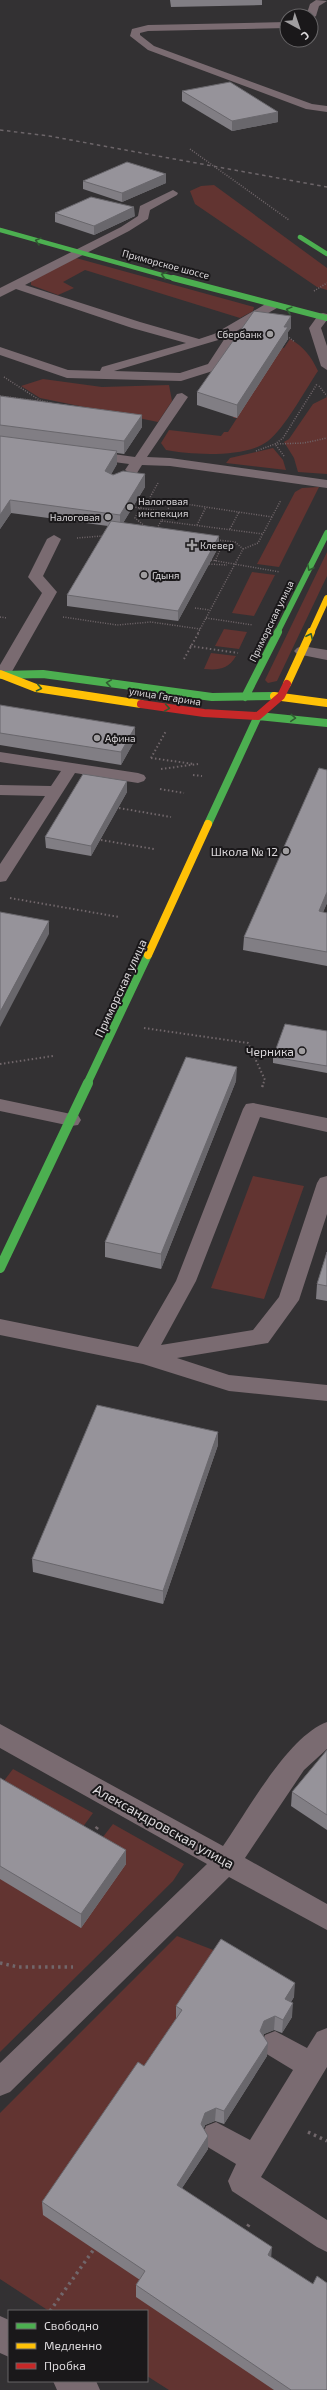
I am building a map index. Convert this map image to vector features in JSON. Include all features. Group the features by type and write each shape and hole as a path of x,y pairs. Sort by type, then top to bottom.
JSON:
{"main road":[{"name":"Приморское шоссе","path":"0,230 273,305 325,317"},
{"path":"327,244 300,237 327,254"},
{"name":"Приморская улица","path":"245,697 327,533"},
{"name":"Приморская улица","path":"0,1268 71,1120 258,716 281,696 326,601"},
{"name":"улица Гагарина","path":"1,675 43,674 212,697 281,696 327,703"},
{"name":"улица Гагарина","path":"1,675 36,688 204,713 258,716 327,723"},
{"path":"245,697 258,716"}],"street":[{"path":"0,2333 8,2339"},
{"path":"71,2382 83,2390"}],"lane":[{"path":"314,8 315,4 323,0"},
{"path":"279,25 148,28 135,31 135,36 151,48 310,107 327,109"},
{"path":"0,293 125,229 144,217 144,208 173,193"},
{"path":"33,266 45,270"},
{"path":"0,280 136,325 198,342"},
{"path":"59,299 72,292"},
{"path":"97,311 110,305"},
{"path":"89,376 218,337 273,305"},
{"path":"136,325 149,317"},
{"path":"325,317 315,328 327,366"},
{"path":"178,336 195,326"},
{"path":"0,351 66,374 89,376 181,377 212,367 230,340"},
{"path":"120,479 131,472 182,397"},
{"path":"94,455 101,443"},
{"path":"79,453 138,461 170,462 327,484"},
{"path":"1,675 50,592 35,577 54,539"},
{"path":"302,651 327,655"},
{"path":"0,758 138,778"},
{"path":"0,877 70,769"},
{"path":"0,790 57,791"},
{"path":"0,1105 71,1120"},
{"path":"144,1356 186,1281 254,1109 327,1125"},
{"path":"144,1356 260,1337 289,1300 327,1183"},
{"path":"0,1327 144,1356 229,1383 327,1394"},
{"path":"0,2082 228,1861 295,1762 327,1734"},
{"name":"Александровская улица","path":"0,1735 228,1861 327,1918"},
{"path":"327,2041 242,2181 327,2236"},
{"path":"275,2044 312,2066"},
{"path":"216,2136 256,2160"}],"path":[{"path":"190,149 294,223"},
{"path":"0,375 41,401"},
{"path":"252,452 275,444 283,438 321,378"},
{"path":"317,384 327,396"},
{"path":"0,396 56,404"},
{"path":"275,444 304,444 327,438"},
{"path":"275,444 292,473 290,479"},
{"path":"156,487 149,499 143,502 135,518 137,522 156,531"},
{"path":"149,499 272,517"},
{"path":"156,531 172,502"},
{"path":"133,507 167,512"},
{"path":"197,525 206,507"},
{"path":"184,659 243,549 258,543 278,507"},
{"path":"230,530 239,512"},
{"path":"162,521 263,534"},
{"path":"54,539 102,536 107,529 114,530"},
{"path":"150,532 164,532"},
{"path":"211,539 235,542 243,549"},
{"path":"214,560 221,548 218,548"},
{"path":"211,560 234,565"},
{"path":"209,564 234,565 276,571"},
{"path":"196,608 210,610"},
{"path":"62,616 117,625 151,622 200,629"},
{"path":"206,618 254,625"},
{"path":"190,646 239,653"},
{"path":"158,747 165,733"},
{"path":"138,778 143,771 198,764 143,756"},
{"path":"119,808 171,817"},
{"path":"101,840 154,849"},
{"path":"7,897 119,917"},
{"path":"144,1028 248,1044 265,1080 254,1109"},
{"path":"0,1064 53,1056"},
{"path":"0,1963 18,1967 120,1967"},
{"path":"51,2310 94,2249"}],"shaded area":[{"path":"214,185 327,268 327,290 317,287 195,204 190,191 201,186"},
{"path":"76,258 254,307 253,311 240,318 85,270 63,282 74,288 58,295 31,285 31,281"},
{"path":"290,339 307,352 318,371 288,418 268,441 258,446 233,453 204,454 166,450 161,443 169,430 221,436 224,432 228,432 237,418 233,418 238,410 242,410 278,348 284,348"},
{"path":"43,379 102,387 169,385 172,401 158,422 40,398 21,386"},
{"path":"327,397 327,474 298,472 294,458 284,442 289,439 313,404"},
{"path":"273,448 283,460 286,470 226,463 230,458"},
{"path":"319,487 279,567 257,564 295,492 302,488"},
{"path":"327,552 327,576 277,681 268,683 265,680"},
{"path":"252,572 275,575 254,616 232,613"},
{"path":"224,629 247,632 239,649 215,646"},
{"path":"211,653 236,656 226,667 204,669"},
{"path":"253,1176 304,1186 264,1299 211,1288"},
{"path":"13,1769 93,1813 77,1835 0,1786"},
{"path":"113,1824 184,1864 173,1881 0,2052 0,1879 126,1864 96,1846"},
{"path":"177,1936 221,1953 145,2283 274,2390 169,2390 148,2377 148,2310 47,2310 0,2279 0,2113"}],"building":[{"path":"230,82 278,112 232,121 182,91"},
{"path":"127,162 166,174 122,193 83,181"},
{"path":"91,197 134,207 94,226 55,213"},
{"path":"254,311 291,316 284,327 288,327 237,405 197,392"},
{"path":"0,396 142,415 124,441 0,425"},
{"path":"0,436 117,451 105,471 113,475 123,471 145,474 120,515 10,500 0,515"},
{"name":"Гдыня","path":"111,521 219,536 178,611 67,595"},
{"path":"0,705 135,727 121,752 0,733"},
{"path":"319,768 327,770 327,892 319,911 327,913 327,952 244,937"},
{"path":"83,774 127,781 91,846 45,837"},
{"path":"0,912 49,921 0,1012"},
{"name":"Черника","path":"285,1024 327,1031 327,1066 273,1057"},
{"path":"186,1057 237,1067 161,1254 105,1242"},
{"path":"327,1252 327,1286 317,1284"},
{"path":"97,1405 218,1432 163,1591 32,1559"},
{"path":"327,1750 327,1815 292,1792"},
{"path":"0,1778 126,1850 81,1914 0,1866"},
{"path":"221,1939 295,1983 285,1999 293,2003 283,2020 275,2016 264,2021 260,2031 268,2043 224,2111 216,2108 205,2113 201,2124 208,2136 177,2185 272,2247 268,2255 313,2284 317,2276 327,2283 327,2390 291,2390 136,2285 145,2271 42,2202 138,2062 144,2066 182,2010 176,2006"}],"railway":[{"path":"0,130 49,136 327,187"}],"traffic: fast":[{"path":"0,230 287,309 327,318"},
{"path":"300,237 327,254"},
{"path":"245,697 327,533"},
{"path":"2,675 43,674 212,697 274,696"},
{"path":"258,716 327,723"},
{"path":"208,824 258,716"},
{"path":"0,1268 148,955"}],"traffic: slow":[{"path":"287,684 327,598"},
{"path":"0,674 36,688 141,704"},
{"path":"274,696 327,703"},
{"path":"148,955 208,824"}],"traffic: jam":[{"path":"141,704 204,713 258,716 281,696 287,684"}],"place":[{"name":"Сбербанк","path":"270,334"},
{"name":"Налоговая инспекция","path":"130,507"},
{"name":"Налоговая","path":"108,517"},
{"name":"Клевер","path":"192,545"},
{"name":"Гдыня","path":"144,575"},
{"name":"Афина","path":"97,738"},
{"name":"Школа № 12","path":"286,851"},
{"name":"Черника","path":"302,1051"}]}
